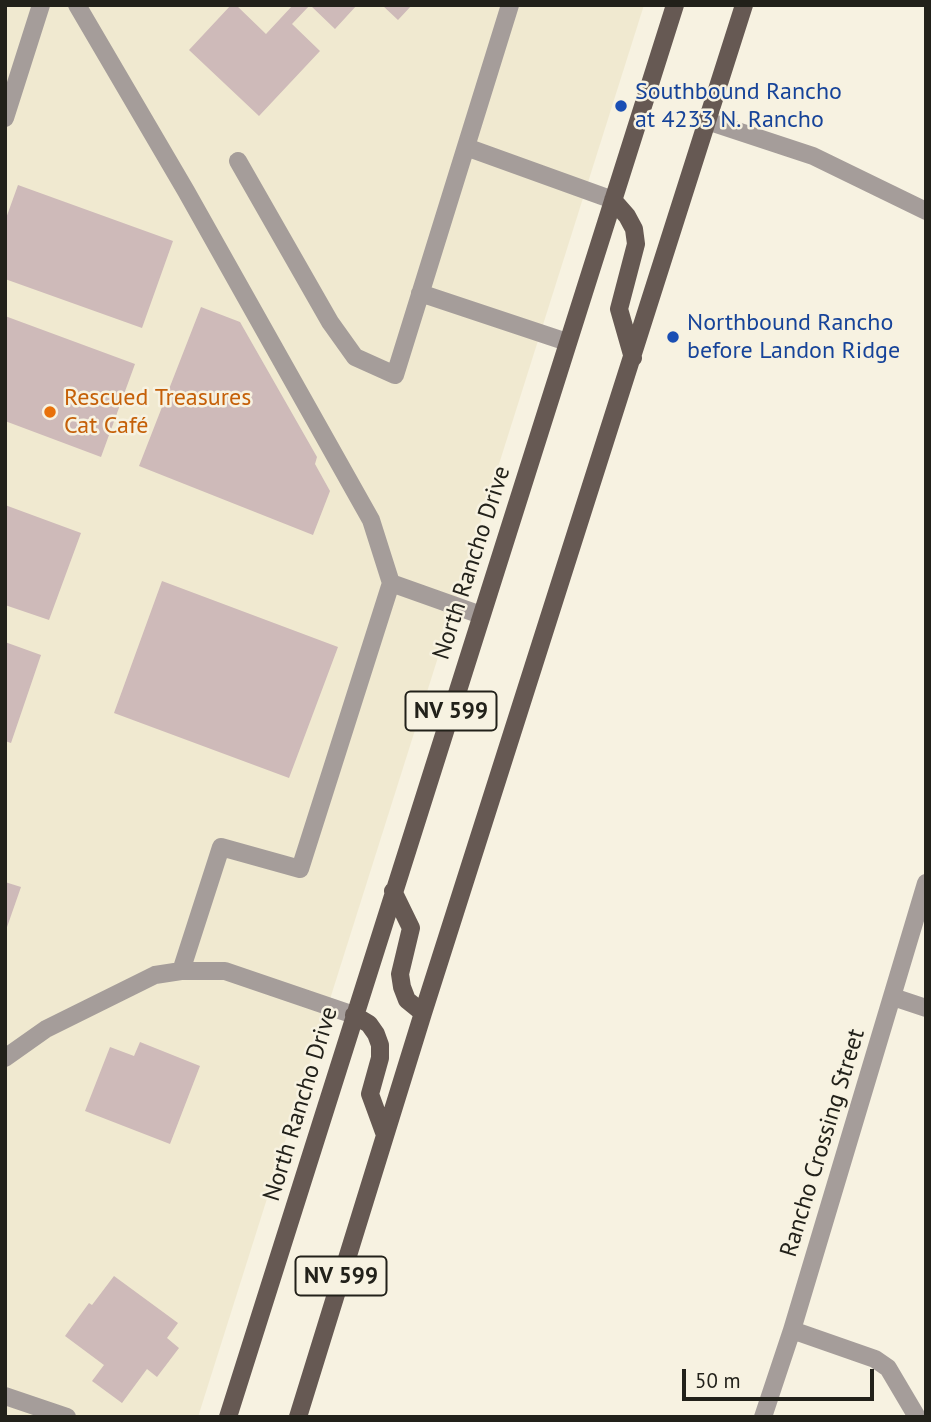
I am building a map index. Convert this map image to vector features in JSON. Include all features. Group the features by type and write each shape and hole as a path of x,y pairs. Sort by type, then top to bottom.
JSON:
{"main road":[{"name":"North Rancho Drive","path":"228,1417 675,5"},
{"name":"NV 599","path":"298,1417 423,1013 744,5"},
{"path":"613,200 634,229 636,244 619,309 633,358"},
{"path":"393,891 411,928 400,974 402,987 407,1000 423,1013"},
{"path":"354,1015 369,1024 380,1045 380,1058 370,1094 385,1135"}],"street":[{"path":"5,118 41,5"},
{"path":"77,5 186,191 371,520 391,583 300,869 221,847 181,971"},
{"path":"238,161 330,322 355,357 395,375 510,5"},
{"path":"707,121 813,156 926,211"},
{"path":"466,147 613,200"},
{"path":"420,293 567,342"},
{"path":"391,583 481,615"},
{"name":"Rancho Crossing Street","path":"763,1417 792,1330 926,883"},
{"path":"5,1058 46,1029 142,981 155,975 181,971 225,971 354,1015"},
{"path":"893,997 926,1009"},
{"path":"792,1330 881,1363 888,1368 918,1417"},
{"path":"5,1396 67,1417"}],"shaded area":[{"path":"5,5 644,5 198,1417 5,1417"}],"building":[{"path":"231,5 236,5 266,34 293,5 310,5 292,24 320,51 259,116 189,50"},
{"path":"310,5 357,5 335,29"},
{"path":"382,5 412,5 398,20"},
{"path":"18,185 173,241 142,328 5,279 5,221"},
{"path":"201,307 240,322 317,457 315,464 330,491 313,535 139,466"},
{"path":"5,316 135,364 101,457 5,421"},
{"path":"5,505 81,533 49,620 5,605"},
{"path":"162,581 338,647 289,778 114,713"},
{"path":"5,642 41,655 11,743 5,741"},
{"path":"5,882 21,887 6,930 5,930"},
{"path":"140,1042 200,1066 170,1144 85,1111 110,1047 134,1056"},
{"path":"114,1276 178,1323 167,1338 179,1348 157,1377 147,1369 122,1403 92,1381 104,1365 65,1336 89,1303 92,1305"}],"place":[{"name":"Southbound Rancho at 4233 N. Rancho","path":"621,106"},
{"name":"Northbound Rancho before Landon Ridge","path":"673,337"},
{"name":"Rescued Treasures Cat Café","path":"50,412"}]}
